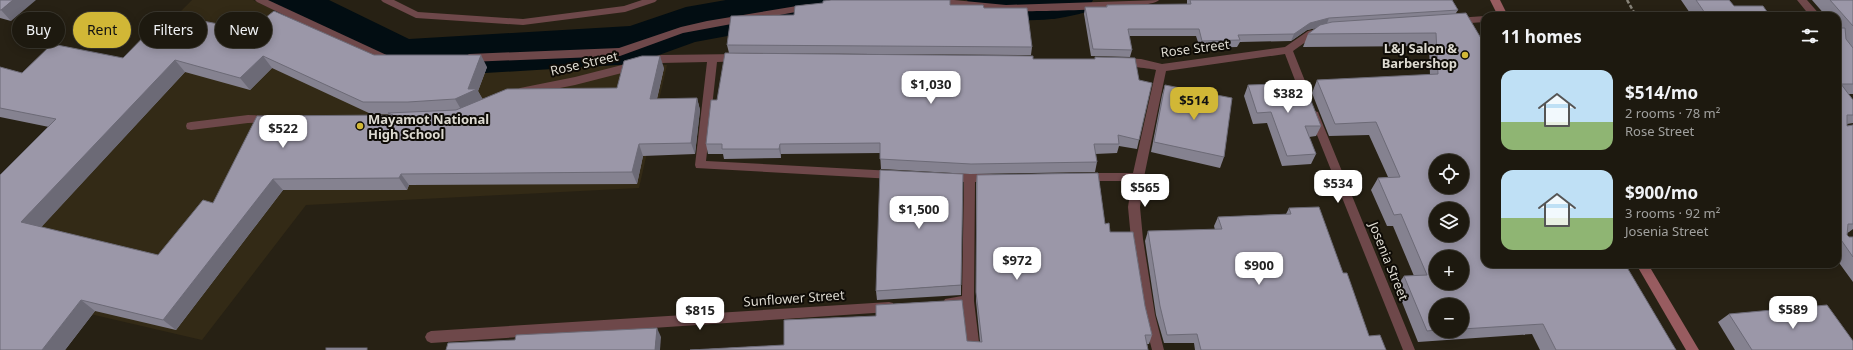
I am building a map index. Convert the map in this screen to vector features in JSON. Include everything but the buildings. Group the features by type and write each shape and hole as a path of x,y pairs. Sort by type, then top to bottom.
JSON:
{"main road":[{"path":"1496,0 1501,12"},
{"path":"1644,268 1693,350"}],"street":[{"path":"260,0 389,61 402,61"},
{"path":"386,0 416,15 523,22 625,9 652,0"},
{"path":"917,0 1006,8 1123,5 1154,0"},
{"path":"1802,0 1812,12"},
{"path":"462,59 620,52 681,30 707,24 822,5"},
{"path":"1447,21 1481,19"},
{"name":"Rose Street","path":"1110,62 1141,63 1162,68 1288,50 1311,33 1334,29"},
{"name":"Josenia Street","path":"1288,50 1410,350"},
{"name":"Rose Street","path":"508,97 521,91 575,80 661,59 748,58"},
{"path":"712,59 700,165 906,175"},
{"path":"1158,350 1149,315 1137,239 1134,207 1138,177 1162,68"},
{"path":"191,126 248,119 280,119"},
{"path":"938,177 1000,178"},
{"path":"1077,177 1138,177"},
{"path":"970,178 968,301 974,350"},
{"path":"936,304 968,301"},
{"name":"Sunflower Street","path":"431,337 905,306"}],"path":[{"path":"1627,0 1634,12"}],"shaded area":[{"name":"Mayamot National High School","path":"192,0 253,0 386,62 667,65 639,188 306,205 202,340 0,293 0,194 144,48 207,48 207,12 180,12"}],"waterway":[{"path":"292,0 296,5 403,59 634,45 686,25 830,0"},
{"path":"992,0 1023,3 1068,0"}],"place":[{"name":"L&J Salon & Barbershop","path":"1465,55"},
{"name":"Mayamot National High School","path":"360,126"}]}
